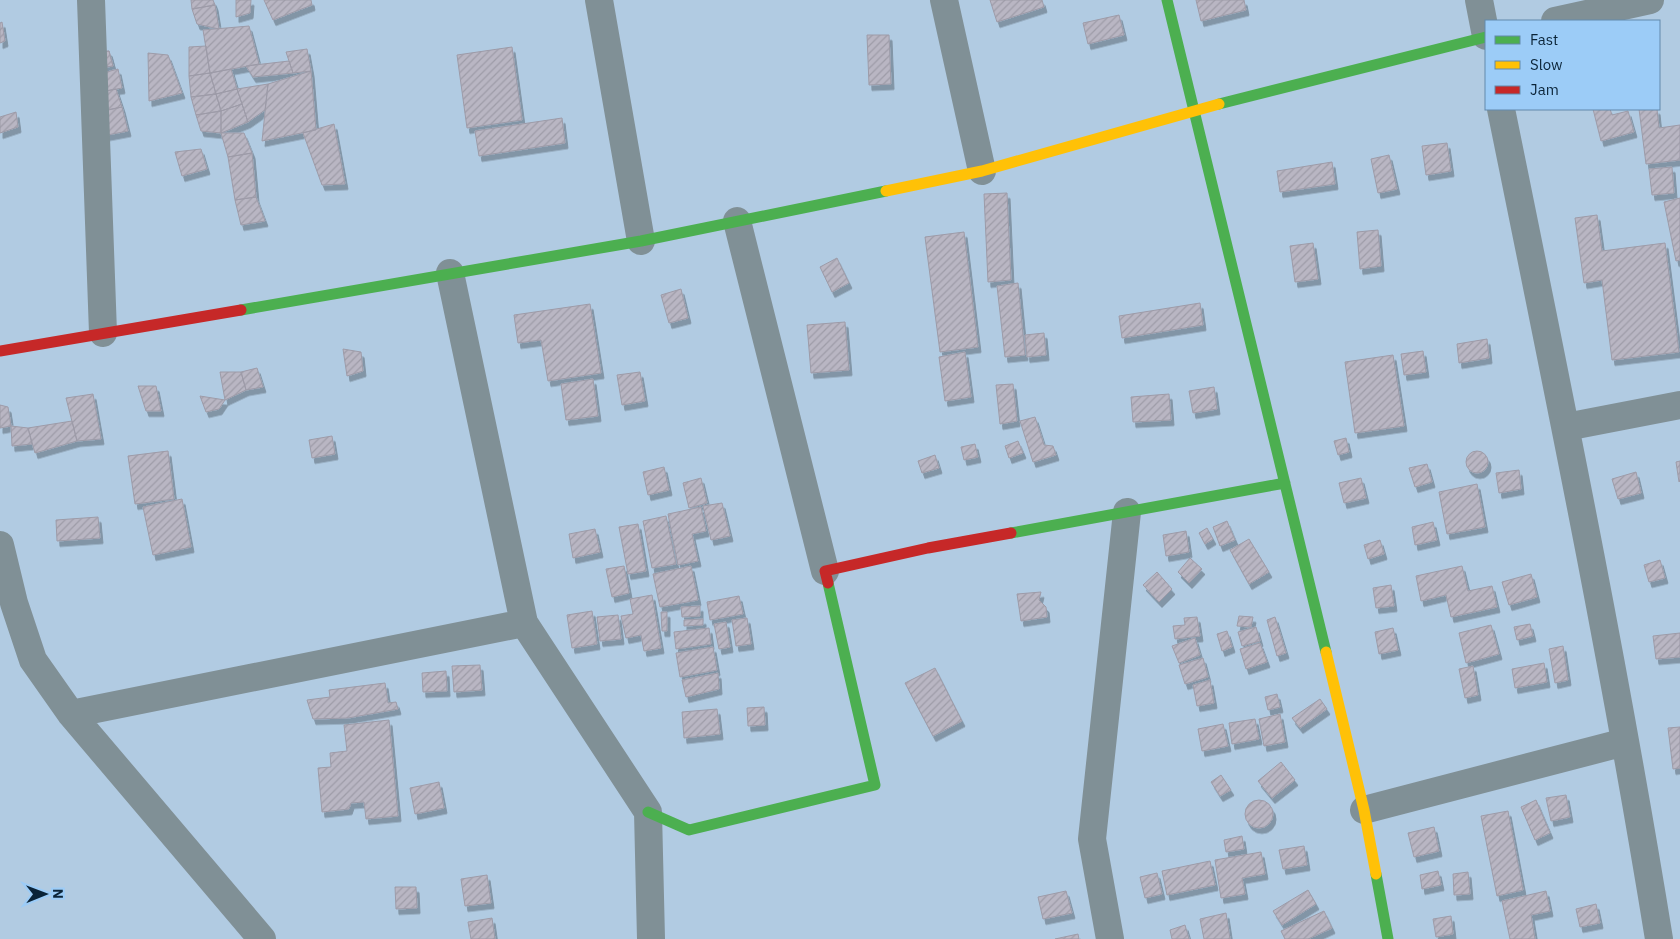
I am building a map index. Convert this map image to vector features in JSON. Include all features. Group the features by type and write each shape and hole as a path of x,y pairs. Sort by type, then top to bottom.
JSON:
{"street":[{"path":"91,0 103,333"},
{"path":"599,0 641,241"},
{"path":"944,0 982,171"},
{"path":"1167,0 1364,810 1388,939"},
{"path":"1479,0 1485,31"},
{"path":"1560,20 1650,0"},
{"path":"0,351 641,241 982,171 1195,110 1485,36"},
{"path":"1501,110 1566,427 1625,742 1665,927"},
{"path":"648,812 689,830 875,785 825,571 737,222"},
{"path":"450,274 524,623 648,812 651,939"},
{"path":"1566,427 1680,405"},
{"path":"825,571 928,548 1285,483"},
{"path":"1110,939 1092,839 1127,512"},
{"path":"0,545 14,603 33,660 71,714 262,939"},
{"path":"71,714 524,623"},
{"path":"1364,810 1625,742"}],"building":[{"path":"191,0 213,0 215,5 192,9"},
{"path":"236,0 251,0 250,13 236,17"},
{"path":"264,0 311,0 312,5 273,20"},
{"path":"990,0 1042,0 1044,7 997,22"},
{"path":"1196,0 1244,0 1246,10 1201,21"},
{"path":"215,5 219,29 197,24 192,9"},
{"path":"1119,15 1124,35 1088,44 1083,23"},
{"path":"2,22 5,41 0,43 0,23"},
{"path":"249,26 259,64 210,73 203,30"},
{"path":"867,35 889,35 891,84 869,85"},
{"path":"206,46 210,73 189,76 189,47"},
{"path":"512,47 522,120 467,128 457,55"},
{"path":"307,49 311,71 293,73 286,52"},
{"path":"109,51 113,66 94,69 93,53"},
{"path":"109,51 113,66 94,69 93,53"},
{"path":"148,53 168,55 182,93 149,101"},
{"path":"289,61 293,73 253,77 246,66"},
{"path":"118,69 122,88 101,92 99,74"},
{"path":"231,69 237,89 216,94 210,73"},
{"path":"311,71 316,130 262,141 268,84"},
{"path":"210,73 216,94 191,97 189,76"},
{"path":"268,84 265,110 248,122 237,89"},
{"path":"116,89 122,107 101,111 95,93"},
{"path":"237,89 242,104 221,111 216,94"},
{"path":"216,94 221,111 196,115 191,97"},
{"path":"242,104 248,122 221,133 221,111"},
{"path":"122,107 128,131 102,136 95,113"},
{"path":"1593,110 1610,110 1612,115 1628,111 1634,132 1601,141"},
{"path":"1639,110 1657,110 1659,128 1680,125 1680,160 1646,164"},
{"path":"221,111 221,133 201,131 196,115"},
{"path":"16,112 18,127 0,133 0,117"},
{"path":"562,118 565,143 479,156 475,131"},
{"path":"334,124 345,184 322,185 303,133"},
{"path":"221,133 244,133 252,153 228,157"},
{"path":"1447,143 1451,171 1426,175 1422,146"},
{"path":"201,149 207,169 182,176 175,152"},
{"path":"252,153 256,197 235,200 228,157"},
{"path":"1389,155 1397,189 1378,193 1371,159"},
{"path":"1332,162 1335,184 1280,192 1277,171"},
{"path":"1672,167 1674,193 1652,195 1649,169"},
{"path":"1007,193 1011,280 988,282 984,194"},
{"path":"256,197 265,221 241,225 235,200"},
{"path":"1680,198 1680,260 1676,261 1664,202"},
{"path":"1597,215 1602,251 1665,243 1679,352 1612,360 1602,280 1584,283 1575,218"},
{"path":"1378,230 1381,266 1360,269 1357,232"},
{"path":"964,232 978,347 940,352 925,237"},
{"path":"1313,243 1318,279 1295,282 1290,246"},
{"path":"837,258 849,283 832,292 820,267"},
{"path":"1018,283 1025,355 1005,357 997,286"},
{"path":"681,289 688,318 669,323 661,295"},
{"path":"1200,303 1203,325 1122,338 1119,316"},
{"path":"590,304 601,373 548,381 541,340 518,343 514,315"},
{"path":"845,322 849,370 811,373 807,325"},
{"path":"1044,333 1046,355 1027,357 1025,335"},
{"path":"1487,339 1489,358 1459,363 1457,344"},
{"path":"343,349 361,352 363,371 347,376"},
{"path":"1423,351 1426,372 1404,375 1401,354"},
{"path":"965,352 971,397 945,401 939,357"},
{"path":"1393,355 1404,426 1355,433 1345,362"},
{"path":"257,368 263,387 246,390 241,372"},
{"path":"220,372 241,372 246,390 225,400"},
{"path":"640,372 645,401 622,405 617,375"},
{"path":"593,379 598,416 566,420 561,384"},
{"path":"1013,384 1017,421 1000,424 996,385"},
{"path":"138,386 156,386 161,411 146,411"},
{"path":"1214,387 1217,409 1193,413 1189,391"},
{"path":"93,394 101,439 77,441 66,398"},
{"path":"1169,394 1171,420 1133,422 1131,397"},
{"path":"200,396 225,400 219,409 206,412"},
{"path":"0,405 8,407 11,426 0,428"},
{"path":"1035,417 1044,445 1053,446 1056,455 1033,462 1020,421"},
{"path":"72,421 77,441 35,453 28,428"},
{"path":"11,426 28,428 32,444 12,446"},
{"path":"332,436 335,454 312,458 309,440"},
{"path":"1346,438 1349,452 1338,455 1334,441"},
{"path":"1018,441 1023,453 1009,458 1005,446"},
{"path":"975,444 978,457 964,460 961,447"},
{"path":"168,451 174,499 135,504 128,456"},
{"path":"1477,451 1485,454 1488,462 1485,470 1477,473 1469,470 1466,462 1469,454"},
{"path":"935,455 939,468 922,473 918,461"},
{"path":"1680,461 1680,481 1679,482 1676,462"},
{"path":"1427,464 1432,482 1415,487 1409,468"},
{"path":"664,467 669,490 648,495 643,472"},
{"path":"1519,470 1521,489 1499,493 1496,473"},
{"path":"1636,472 1641,493 1618,499 1612,479"},
{"path":"701,478 707,503 689,508 683,483"},
{"path":"1361,478 1366,498 1344,503 1339,483"},
{"path":"1477,484 1485,527 1447,534 1439,492"},
{"path":"182,499 191,547 153,555 143,507"},
{"path":"722,503 730,536 711,540 703,506"},
{"path":"701,507 706,531 692,534 698,561 678,565 668,514"},
{"path":"666,516 676,564 652,568 643,521"},
{"path":"98,517 100,538 57,541 56,520"},
{"path":"1227,521 1235,540 1220,546 1213,527"},
{"path":"1433,522 1437,540 1415,545 1412,527"},
{"path":"638,524 646,571 628,574 619,527"},
{"path":"1207,528 1213,539 1205,544 1199,533"},
{"path":"595,529 600,552 573,558 569,534"},
{"path":"1186,531 1189,552 1166,556 1163,535"},
{"path":"1249,539 1269,572 1249,584 1230,550"},
{"path":"1380,540 1384,554 1368,559 1364,545"},
{"path":"1190,558 1202,569 1189,583 1178,572"},
{"path":"1660,560 1665,578 1649,582 1644,565"},
{"path":"624,566 629,593 612,597 606,569"},
{"path":"691,566 698,600 660,607 653,574"},
{"path":"1462,566 1468,591 1492,586 1497,607 1451,617 1446,595 1421,601 1416,576"},
{"path":"1157,572 1172,589 1159,602 1143,585"},
{"path":"1531,574 1537,597 1509,605 1502,582"},
{"path":"1391,585 1394,606 1376,608 1373,588"},
{"path":"1041,592 1039,600 1046,607 1047,617 1021,621 1017,594"},
{"path":"652,595 661,648 644,651 641,635 626,638 621,616 633,614 630,599"},
{"path":"739,596 743,614 710,620 707,602"},
{"path":"700,606 700,616 682,617 681,607"},
{"path":"592,611 597,644 572,648 567,615"},
{"path":"661,612 667,612 667,631 662,631"},
{"path":"618,615 621,639 600,641 597,617"},
{"path":"1239,616 1253,617 1251,627 1237,626"},
{"path":"1197,617 1200,636 1175,639 1173,626 1185,625 1184,618"},
{"path":"1275,617 1286,653 1277,656 1267,620"},
{"path":"747,618 751,644 736,646 732,620"},
{"path":"703,619 703,625 684,626 684,620"},
{"path":"726,622 730,647 719,649 714,624"},
{"path":"1530,624 1533,636 1517,640 1514,627"},
{"path":"1491,625 1499,654 1466,663 1459,633"},
{"path":"1256,627 1260,641 1242,646 1238,632"},
{"path":"709,628 711,644 676,649 674,632"},
{"path":"1393,628 1398,650 1379,654 1375,632"},
{"path":"1227,631 1232,647 1222,651 1217,634"},
{"path":"1680,633 1680,657 1656,659 1653,636"},
{"path":"1195,638 1200,655 1179,663 1172,646"},
{"path":"1260,643 1267,662 1246,669 1240,649"},
{"path":"1563,646 1568,680 1555,683 1549,649"},
{"path":"713,647 717,670 680,677 676,653"},
{"path":"1203,658 1208,677 1185,684 1179,665"},
{"path":"1544,663 1547,682 1515,688 1512,669"},
{"path":"480,665 482,690 454,692 452,666"},
{"path":"1473,666 1478,695 1465,698 1459,669"},
{"path":"935,668 962,721 933,736 905,683"},
{"path":"446,671 447,691 423,692 422,673"},
{"path":"718,673 719,689 686,697 682,680"},
{"path":"1210,680 1214,703 1197,706 1193,685"},
{"path":"385,683 388,703 396,702 398,709 348,718 313,719 307,700 330,697 329,690"},
{"path":"1277,694 1280,707 1268,710 1265,697"},
{"path":"1320,699 1327,709 1300,728 1292,718"},
{"path":"764,707 765,725 748,726 747,708"},
{"path":"717,709 720,734 684,738 682,712"},
{"path":"1280,714 1285,742 1264,746 1259,719"},
{"path":"1255,719 1259,739 1232,744 1229,723"},
{"path":"389,720 398,816 366,819 364,802 351,803 349,809 322,812 318,768 331,767 330,753 347,751 344,725"},
{"path":"1223,724 1228,746 1202,751 1198,729"},
{"path":"1680,727 1680,768 1673,769 1668,728"},
{"path":"1281,762 1295,780 1272,798 1258,781"},
{"path":"1221,775 1231,790 1220,796 1211,782"},
{"path":"439,782 444,808 415,814 410,788"},
{"path":"1566,795 1570,817 1551,821 1546,798"},
{"path":"1259,800 1269,804 1273,814 1269,824 1259,828 1249,824 1245,814 1249,804"},
{"path":"1536,800 1550,833 1535,840 1521,807"},
{"path":"1508,811 1523,890 1497,896 1481,816"},
{"path":"1434,827 1439,851 1414,857 1408,833"},
{"path":"1242,836 1244,849 1226,852 1224,840"},
{"path":"1304,846 1307,865 1283,869 1279,850"},
{"path":"1261,852 1265,874 1242,878 1245,894 1221,898 1215,860"},
{"path":"1210,861 1215,885 1167,895 1162,871"},
{"path":"1438,871 1441,885 1422,889 1420,875"},
{"path":"1468,872 1470,894 1454,895 1453,874"},
{"path":"1157,873 1162,894 1145,898 1140,877"},
{"path":"487,875 491,903 465,906 461,879"},
{"path":"395,887 416,887 417,908 396,909"},
{"path":"1308,890 1316,904 1282,925 1273,911"},
{"path":"1066,891 1072,913 1043,919 1038,897"},
{"path":"1546,891 1550,911 1531,915 1535,939 1510,939 1502,901"},
{"path":"1596,904 1600,923 1580,927 1576,909"},
{"path":"1324,911 1332,928 1308,939 1285,939 1281,931"},
{"path":"1226,913 1230,939 1204,939 1200,919"},
{"path":"1451,916 1453,934 1436,937 1433,919"},
{"path":"492,918 495,939 471,939 468,922"},
{"path":"1185,925 1189,939 1172,939 1170,930"},
{"path":"1078,934 1079,939 1055,939"}],"traffic: fast":[{"path":"1167,0 1326,652"},
{"path":"1219,104 1485,37"},
{"path":"241,310 641,241 886,191"},
{"path":"1011,533 1285,483"},
{"path":"648,812 689,830 875,785 828,583"},
{"path":"1376,874 1388,939"}],"traffic: slow":[{"path":"886,191 982,171 1219,104"},
{"path":"1326,652 1364,810 1376,874"}],"traffic: jam":[{"path":"0,351 241,310"},
{"path":"828,583 825,571 928,548 1011,533"}]}
